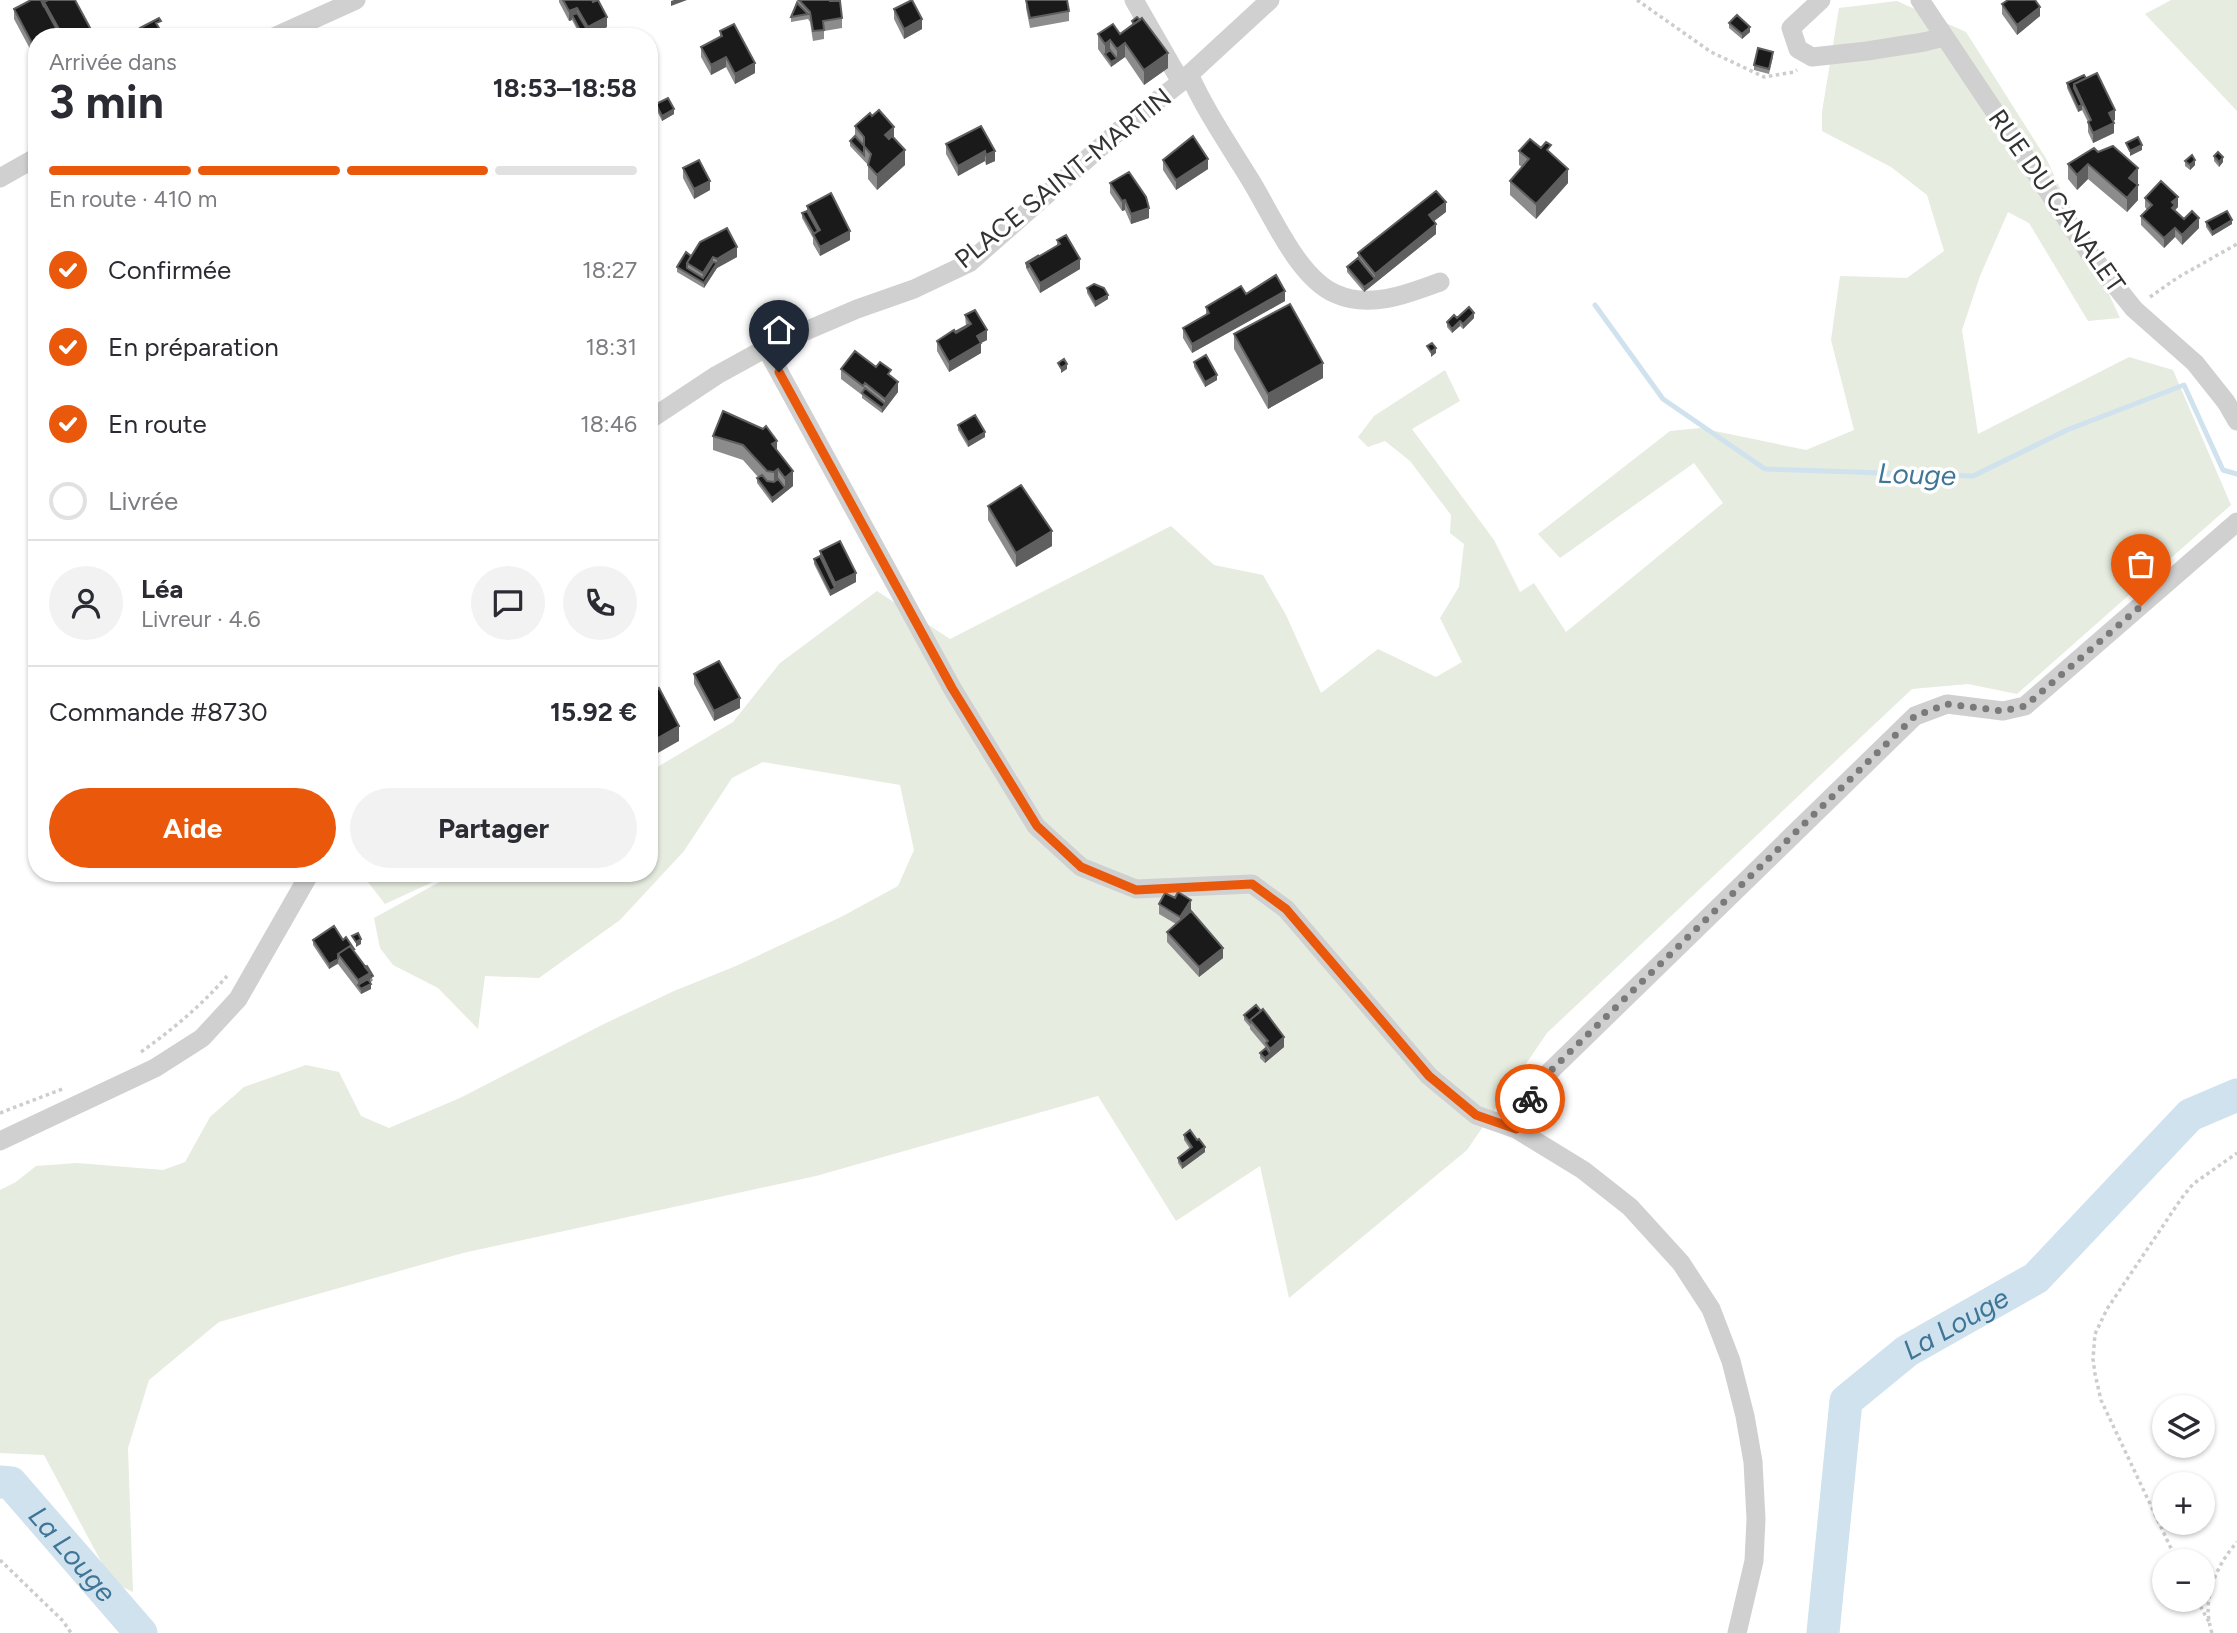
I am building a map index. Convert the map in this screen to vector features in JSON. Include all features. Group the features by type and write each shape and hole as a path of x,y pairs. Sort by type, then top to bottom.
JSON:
{"street":[{"path":"294,28 356,0"},
{"path":"1134,0 1251,181 1277,228 1318,284 1355,300 1377,300 1406,294 1440,282"},
{"name":"PLACE SAINT-MARTIN","path":"658,414 766,348 858,309 914,289 968,263 1121,129 1185,78 1270,0"},
{"path":"1821,0 1791,28 1798,49 1812,57 1902,46 1944,37"},
{"name":"RUE DU CANALET","path":"1920,0 2090,254 2134,309 2195,363 2226,402 2237,421"},
{"path":"0,178 28,162"},
{"path":"766,348 952,688 1037,826 1081,867 1136,890 1252,884 1286,909 1429,1076 1476,1115 1516,1129 1583,1170 1630,1207 1681,1263 1711,1309 1731,1361 1753,1462 1756,1520 1754,1561 1737,1633"},
{"path":"1516,1129 1537,1084 1915,716 1947,704 2003,711 2025,706 2237,522"},
{"path":"0,1141 155,1068 202,1038 238,999 305,882"}],"path":[{"path":"1637,0 1711,52 1764,77 1794,72 1812,57"},
{"path":"2134,309 2177,278 2237,243"},
{"path":"130,1057 142,1052 181,1023 205,1002 233,970"},
{"path":"0,1113 74,1083"},
{"path":"2170,1549 2101,1400 2093,1359 2095,1334 2107,1309 2180,1199 2193,1184 2237,1153"},
{"path":"2209,1623 2210,1594 2216,1573 2237,1542"},
{"path":"0,1560 71,1633"},
{"path":"2203,1612 2212,1633"}],"shaded area":[{"path":"2171,0 2237,0 2237,111 2145,14"},
{"path":"1897,1 1966,32 2047,160 2120,318 2088,321 2029,223 2008,212 1980,276 1962,330 1978,434 2129,357 2173,370 2231,505 2017,694 1968,684 1912,689 1547,1033 1467,1150 1289,1298 1260,1166 1176,1221 1098,1096 816,1176 463,1253 219,1322 149,1380 128,1448 133,1592 112,1582 44,1455 0,1453 0,1190 16,1182 36,1166 77,1163 163,1170 185,1162 210,1117 244,1087 306,1065 339,1072 361,1116 389,1128 460,1098 674,991 736,966 841,917 898,886 914,850 900,785 763,762 732,778 684,851 658,879 658,767 733,722 780,663 877,591 950,639 1171,526 1214,565 1263,575 1286,615 1321,693 1378,649 1436,677 1462,662 1440,618 1459,587 1464,544 1450,533 1451,515 1410,461 1385,441 1368,447 1358,437 1374,416 1445,370 1460,401 1412,429 1494,540 1520,592 1534,583 1566,632 1723,503 1694,463 1560,558 1538,534 1670,431 1700,428 1806,450 1854,430 1831,340 1840,276 1907,278 1944,251 1927,195 1891,167 1822,131 1822,112 1839,8"},
{"path":"368,882 433,882 385,904"},
{"path":"440,882 655,882 620,920 539,978 485,976 478,1029 438,988 393,965 380,948 374,918"}],"building":[{"path":"31,0 41,0 56,28 28,28 28,36 14,9"},
{"path":"75,0 90,28 58,28 44,2"},
{"path":"563,0 598,0 607,17 588,27 577,8 569,11"},
{"path":"799,0 840,1 842,18 823,21 824,30 813,31 810,12"},
{"path":"912,0 922,19 904,29 894,9"},
{"path":"1026,0 1067,0 1069,11 1030,18"},
{"path":"2008,0 2035,0 2040,7 2017,25 2002,4"},
{"path":"797,3 808,14 791,17"},
{"path":"577,13 586,28 579,28 572,15"},
{"path":"1737,15 1750,27 1742,34 1729,23"},
{"path":"159,18 161,21 156,23 159,28 140,28"},
{"path":"1142,18 1168,53 1144,70 1125,43 1117,49 1110,40 1105,44 1098,34 1113,24 1120,34"},
{"path":"734,24 755,63 735,74 726,57 711,65 701,47 722,36 720,31"},
{"path":"1758,48 1773,52 1769,69 1754,65"},
{"path":"1110,50 1117,59 1111,62 1105,54"},
{"path":"2097,73 2115,110 2109,113 2114,123 2093,133 2088,122 2091,120 2074,84"},
{"path":"2084,75 2086,78 2074,84 2082,105 2078,107 2067,83"},
{"path":"668,98 674,109 662,116 658,103"},
{"path":"879,110 894,127 885,135 889,139 892,136 905,150 877,175 868,165 871,154 864,146 864,137 855,126 870,113 872,116"},
{"path":"981,126 995,151 986,155 985,151 958,166 946,144"},
{"path":"855,136 864,146 864,155 850,141"},
{"path":"1193,136 1208,159 1176,180 1163,160"},
{"path":"2138,137 2142,145 2130,151 2126,143"},
{"path":"1530,139 1541,148 1546,142 1551,145 1547,150 1568,169 1536,204 1510,181 1529,159 1519,151"},
{"path":"2113,146 2138,168 2129,178 2138,185 2127,198 2088,164 2077,175 2068,164 2094,148 2098,152"},
{"path":"2218,152 2223,157 2219,162 2214,156"},
{"path":"2192,155 2195,160 2190,165 2185,161"},
{"path":"699,160 710,181 694,189 683,168"},
{"path":"1129,172 1146,197 1149,208 1131,214 1125,200 1122,201 1110,183"},
{"path":"2161,181 2178,197 2172,202 2175,205 2172,208 2184,219 2192,211 2199,218 2182,235 2175,228 2164,238 2141,216 2152,205 2145,198"},
{"path":"1436,191 1446,202 1429,215 1436,224 1375,274 1358,253"},
{"path":"831,193 850,231 820,247 813,234 820,230 807,206"},
{"path":"807,211 818,231 814,234 802,213"},
{"path":"2227,211 2232,220 2212,232 2206,222"},
{"path":"727,228 737,247 717,259 713,257 703,273 687,263 700,242"},
{"path":"1066,235 1080,259 1040,283 1028,263 1060,244 1057,240"},
{"path":"686,252 691,256 687,268 703,278 713,262 717,263 704,283 677,267"},
{"path":"1358,258 1375,279 1364,287 1347,267"},
{"path":"1276,275 1285,291 1192,344 1183,328 1209,313 1206,307 1241,286 1246,294"},
{"path":"1094,284 1104,288 1108,295 1095,302 1087,288"},
{"path":"1290,304 1323,363 1268,394 1234,334"},
{"path":"1469,307 1474,313 1463,324 1460,321 1452,329 1447,322 1454,315 1457,318"},
{"path":"975,310 987,330 977,336 981,343 949,362 937,341 954,330 956,333 971,324 965,315"},
{"path":"1432,343 1436,348 1431,352 1427,346"},
{"path":"855,351 876,367 880,362 891,370 888,374 898,382 885,399 841,369"},
{"path":"1206,355 1217,375 1205,382 1194,362"},
{"path":"1064,359 1067,364 1061,368 1058,363"},
{"path":"865,388 885,404 882,408 862,393"},
{"path":"723,411 763,429 766,426 777,441 772,444 793,471 785,478 778,469 774,472 767,471 743,445 713,436"},
{"path":"975,415 985,432 968,442 958,425"},
{"path":"762,475 767,481 774,482 778,479 785,488 772,498 757,478"},
{"path":"1021,485 1052,531 1016,553 988,506"},
{"path":"840,541 856,573 835,583 820,551"},
{"path":"820,556 835,588 830,591 814,559"},
{"path":"719,661 740,698 714,711 694,674"},
{"path":"658,689 679,726 658,738"},
{"path":"1178,892 1191,900 1180,917 1159,904 1165,893 1175,898"},
{"path":"1191,911 1223,948 1199,967 1167,932"},
{"path":"334,926 343,940 346,937 354,949 350,946 329,964 313,940"},
{"path":"358,933 361,939 356,942 352,936"},
{"path":"350,946 370,973 358,980 338,954"},
{"path":"368,979 371,984 361,989 358,985"},
{"path":"1256,1005 1261,1011 1250,1022 1244,1015"},
{"path":"1263,1009 1284,1037 1270,1049 1266,1043 1268,1041 1250,1020"},
{"path":"1266,1048 1270,1054 1265,1058 1260,1053"},
{"path":"1190,1130 1205,1147 1182,1164 1178,1158 1192,1147 1184,1135"}],"waterway":[{"name":"Louge","path":"1595,305 1663,399 1765,469 1973,476 2067,430 2184,385 2223,470 2237,474"},
{"name":"La Louge","path":"1823,1633 1846,1401 1907,1351 2036,1278 2190,1115 2237,1095"},
{"name":"La Louge","path":"0,1482 11,1483 141,1633"}],"way so far":[{"path":"1530,1099 1537,1084 1915,716 1947,704 2003,711 2025,706 2141,606"}],"route":[{"path":"779,372 952,688 1037,826 1081,867 1136,890 1252,884 1286,909 1429,1076 1476,1115 1516,1129 1530,1099"}]}
